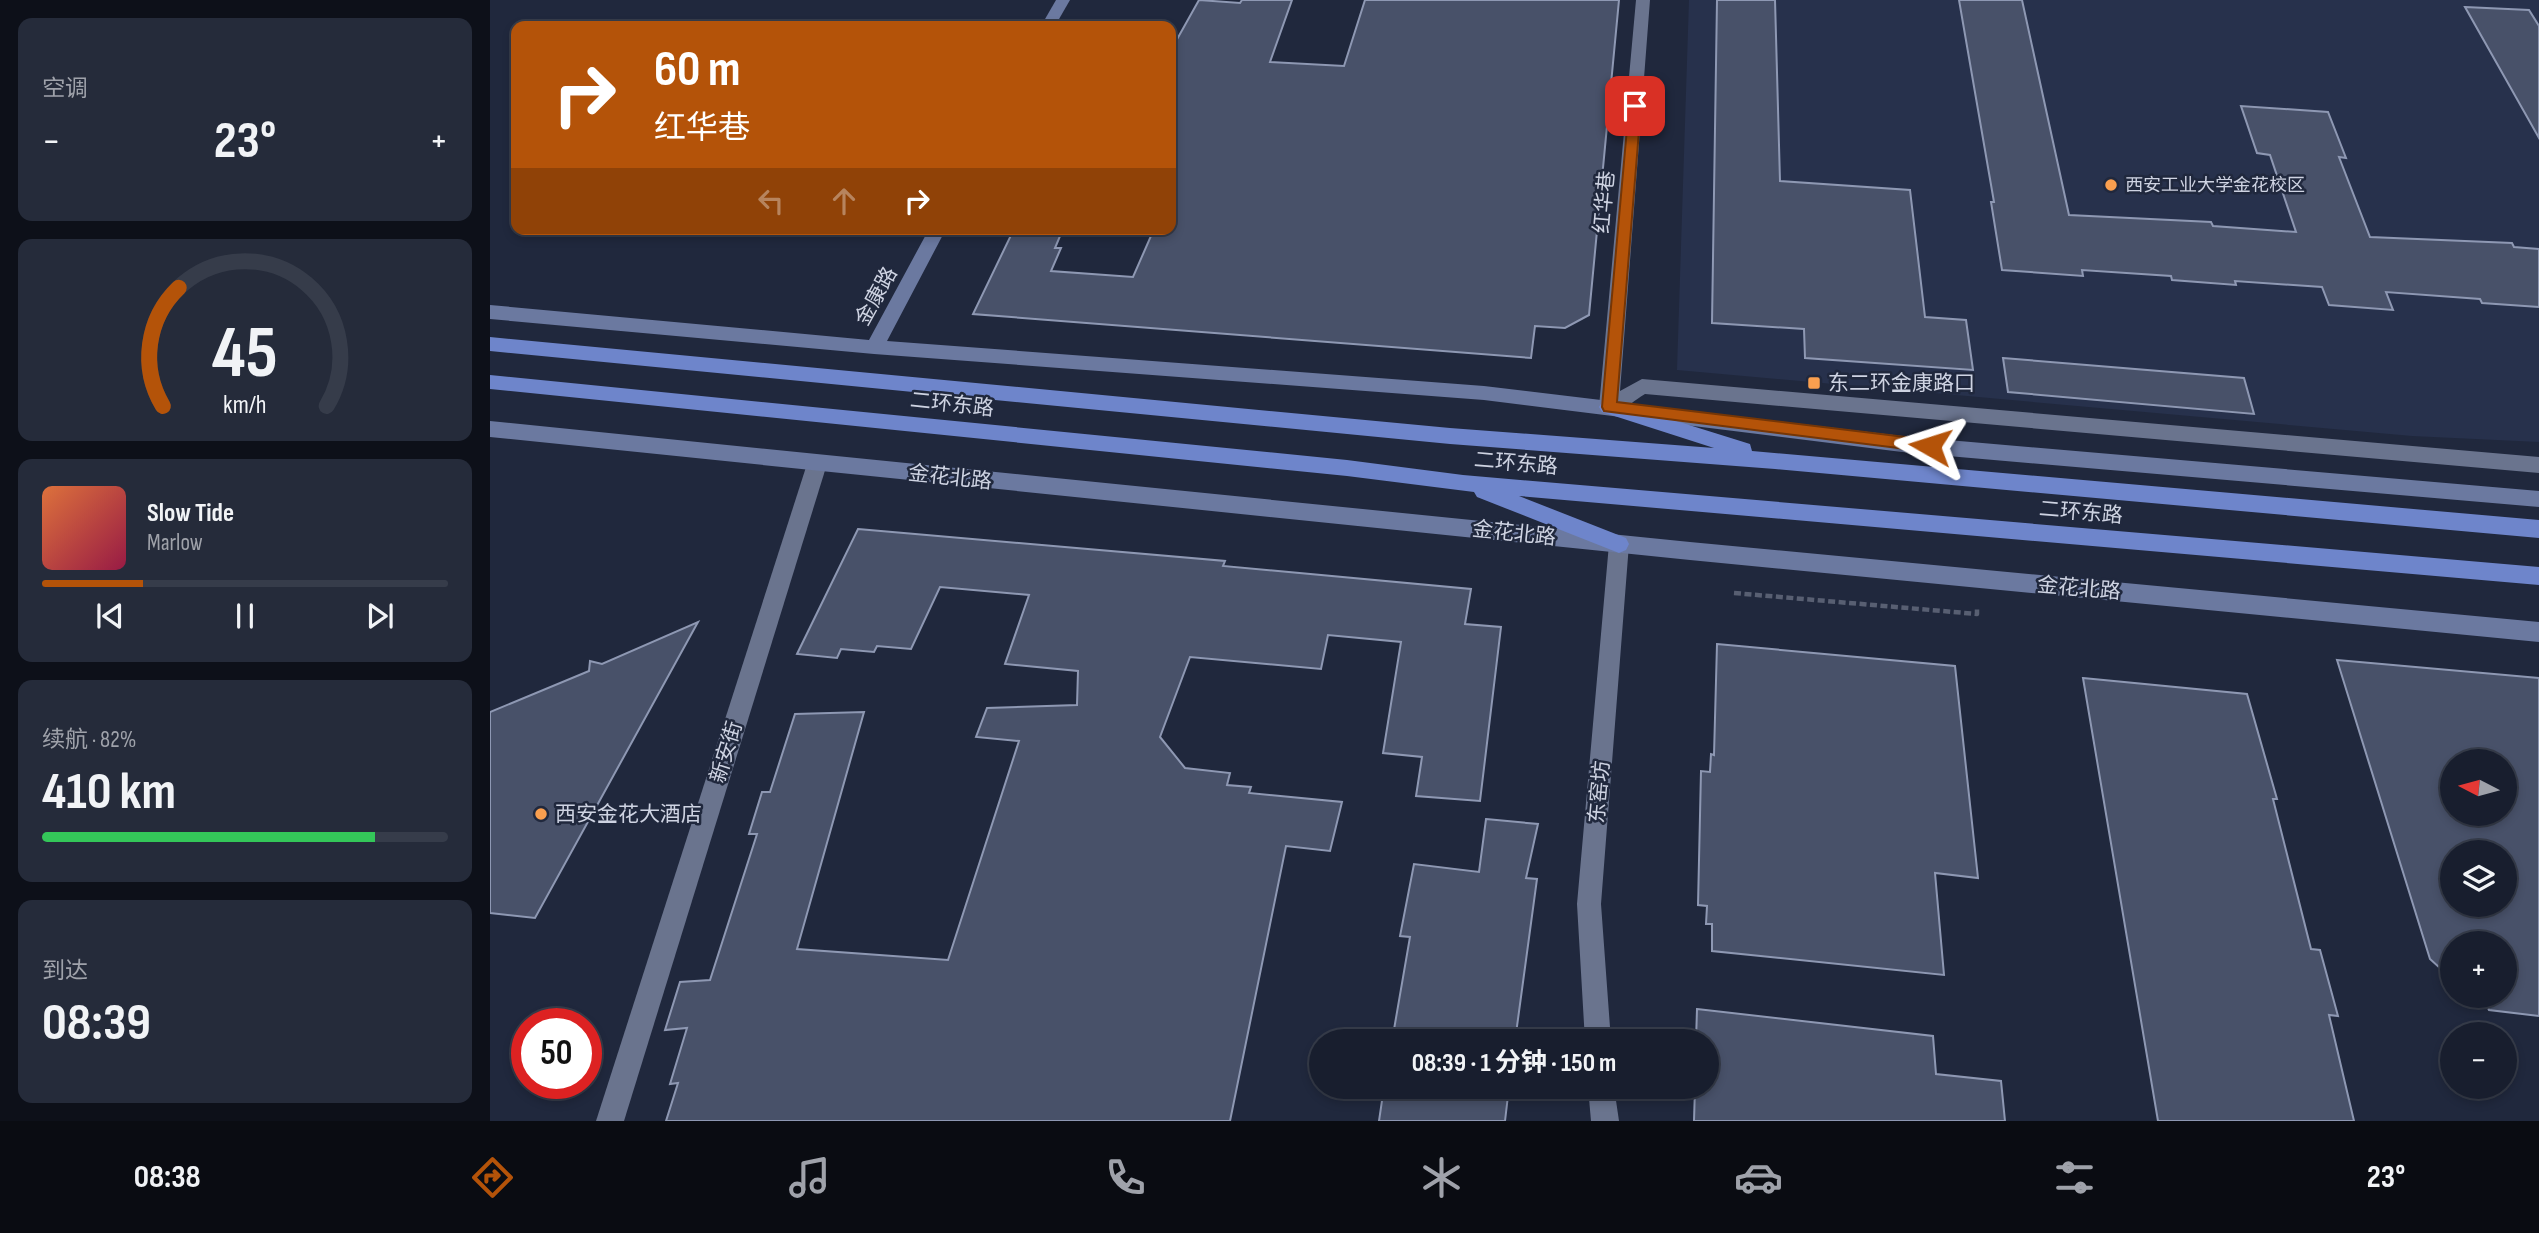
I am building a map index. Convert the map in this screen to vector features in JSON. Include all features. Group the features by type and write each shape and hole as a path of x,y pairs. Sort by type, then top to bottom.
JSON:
{"highway":[{"name":"二环东路","path":"490,344 1450,436 1775,460 2539,529"},
{"name":"二环东路","path":"490,382 1347,468 1462,483 2539,576"},
{"path":"1609,407 1775,460"},
{"path":"1462,483 1619,544"}],"main road":[{"path":"1051,21 1063,0"},
{"name":"金康路","path":"874,347 935,235"},
{"path":"490,312 874,347 1484,393 1902,444 2539,499"},
{"name":"金花北路","path":"490,429 1619,544 2539,632"}],"street":[{"name":"红华巷","path":"1609,407 1643,0"},
{"path":"1609,407 1642,386 2539,465"},
{"name":"新安街","path":"610,1121 817,464"},
{"name":"东窑坊","path":"1597,1029 1589,904 1619,544"},
{"path":"1602,1099 1605,1121"}],"path":[{"path":"1734,593 1978,614"}],"shaded area":[{"name":"西安工业大学金花校区","path":"1689,0 2539,0 2539,442 2412,436 1677,370"}],"building":[{"path":"1199,0 1240,3 1242,0 1292,0 1270,62 1344,66 1365,0 1619,0 1589,315 1565,328 1535,326 1531,358 973,314 1011,235 1060,235 1055,248 1061,248 1051,271 1133,277 1151,235 1176,235 1176,41"},
{"path":"1717,0 1775,0 1780,181 1910,190 1925,317 1966,320 1973,370 1805,358 1804,329 1712,323"},
{"path":"1959,0 2022,0 2069,215 2211,222 2213,226 2296,232 2270,155 2257,153 2241,106 2328,112 2346,158 2339,157 2370,237 2512,243 2514,247 2539,249 2539,307 2482,303 2480,299 2386,292 2393,310 2329,305 2322,287 2235,281 2236,285 2172,280 2171,276 2082,270 2083,276 2002,270 1991,202 1994,202"},
{"path":"2465,7 2529,10 2539,26 2539,138"},
{"path":"2003,358 2244,378 2254,414 2008,392"},
{"path":"858,529 1225,561 1223,566 1471,589 1465,624 1501,627 1480,801 1416,796 1422,757 1383,753 1401,642 1328,635 1321,669 1190,657 1160,737 1185,768 1230,773 1227,785 1251,787 1249,793 1342,802 1330,851 1286,846 1230,1121 666,1121 678,1083 670,1084 687,1028 665,1030 680,982 710,980 757,834 749,834 762,792 770,792 795,714 864,712 797,949 948,960 1019,741 976,737 987,708 1077,705 1078,671 1005,664 1029,595 940,587 911,649 877,646 874,652 841,649 837,658 797,654"},
{"name":"西安金花大酒店","path":"698,622 535,918 490,913 490,712 589,671 590,661 602,664"},
{"path":"1717,644 1955,666 1978,878 1935,873 1944,975 1712,951 1712,924 1706,924 1707,906 1698,905 1701,771 1710,772 1711,754 1714,755"},
{"path":"2337,660 2539,678 2539,1016 2488,1008 2517,1008 2517,931 2440,931 2440,968 2430,959"},
{"path":"2083,678 2247,694 2277,799 2273,799 2311,949 2320,950 2338,1016 2329,1015 2354,1121 2158,1121"},
{"path":"1486,819 1538,824 1526,878 1537,879 1517,1029 1394,1029 1410,937 1400,936 1414,864 1479,872"},
{"path":"1697,1009 1933,1036 1936,1074 2001,1081 2005,1121 1694,1121 1695,1099 1719,1099 1719,1029 1696,1029"},
{"path":"1382,1099 1508,1099 1505,1121 1379,1121"}],"place":[{"name":"西安工业大学金花校区","path":"2111,185"},
{"name":"东二环金康路口","path":"1814,383"},
{"name":"西安金花大酒店","path":"541,814"}],"route":[{"path":"1635,106 1609,407 1930,446"}]}
